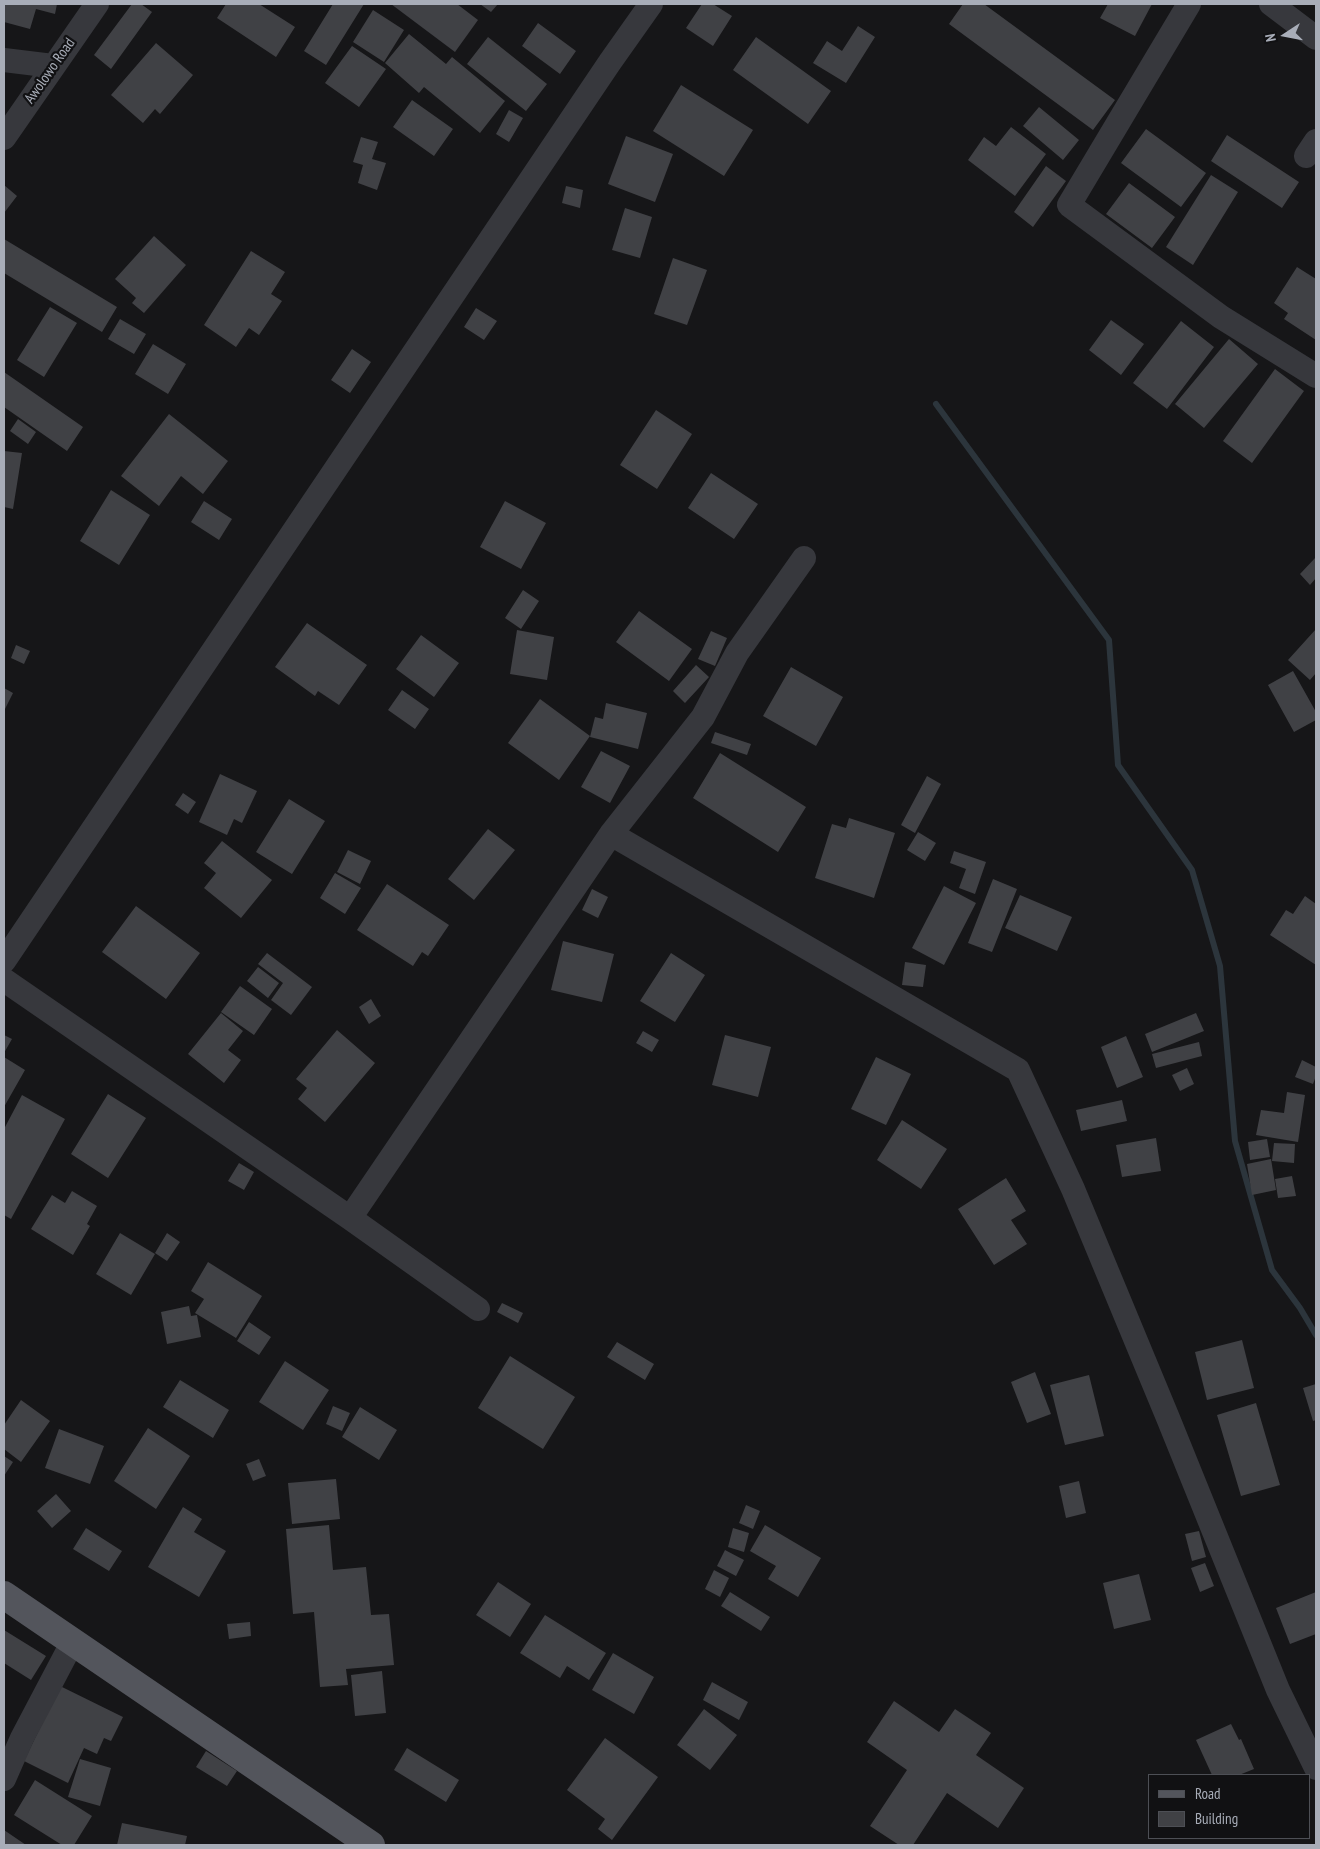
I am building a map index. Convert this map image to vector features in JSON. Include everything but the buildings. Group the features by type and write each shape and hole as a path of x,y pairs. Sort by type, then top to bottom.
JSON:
{"main road":[{"path":"4,1595 371,1845"}],"street":[{"name":"Awolowo Road","path":"4,138 97,4"},
{"path":"4,961 651,4"},
{"path":"1189,4 1069,205 1221,317 1316,376"},
{"path":"1271,4 1316,38"},
{"path":"4,60 53,66"},
{"path":"350,1218 611,834 703,717 737,653 804,558"},
{"path":"611,834 1018,1070 1076,1198 1168,1418 1278,1690 1316,1768"},
{"path":"4,980 350,1218 478,1309"},
{"path":"4,1779 22,1738 72,1643"}],"waterway":[{"path":"936,404 1109,640 1118,765 1192,870 1220,966 1235,1141 1272,1270 1300,1308 1316,1335"}]}
